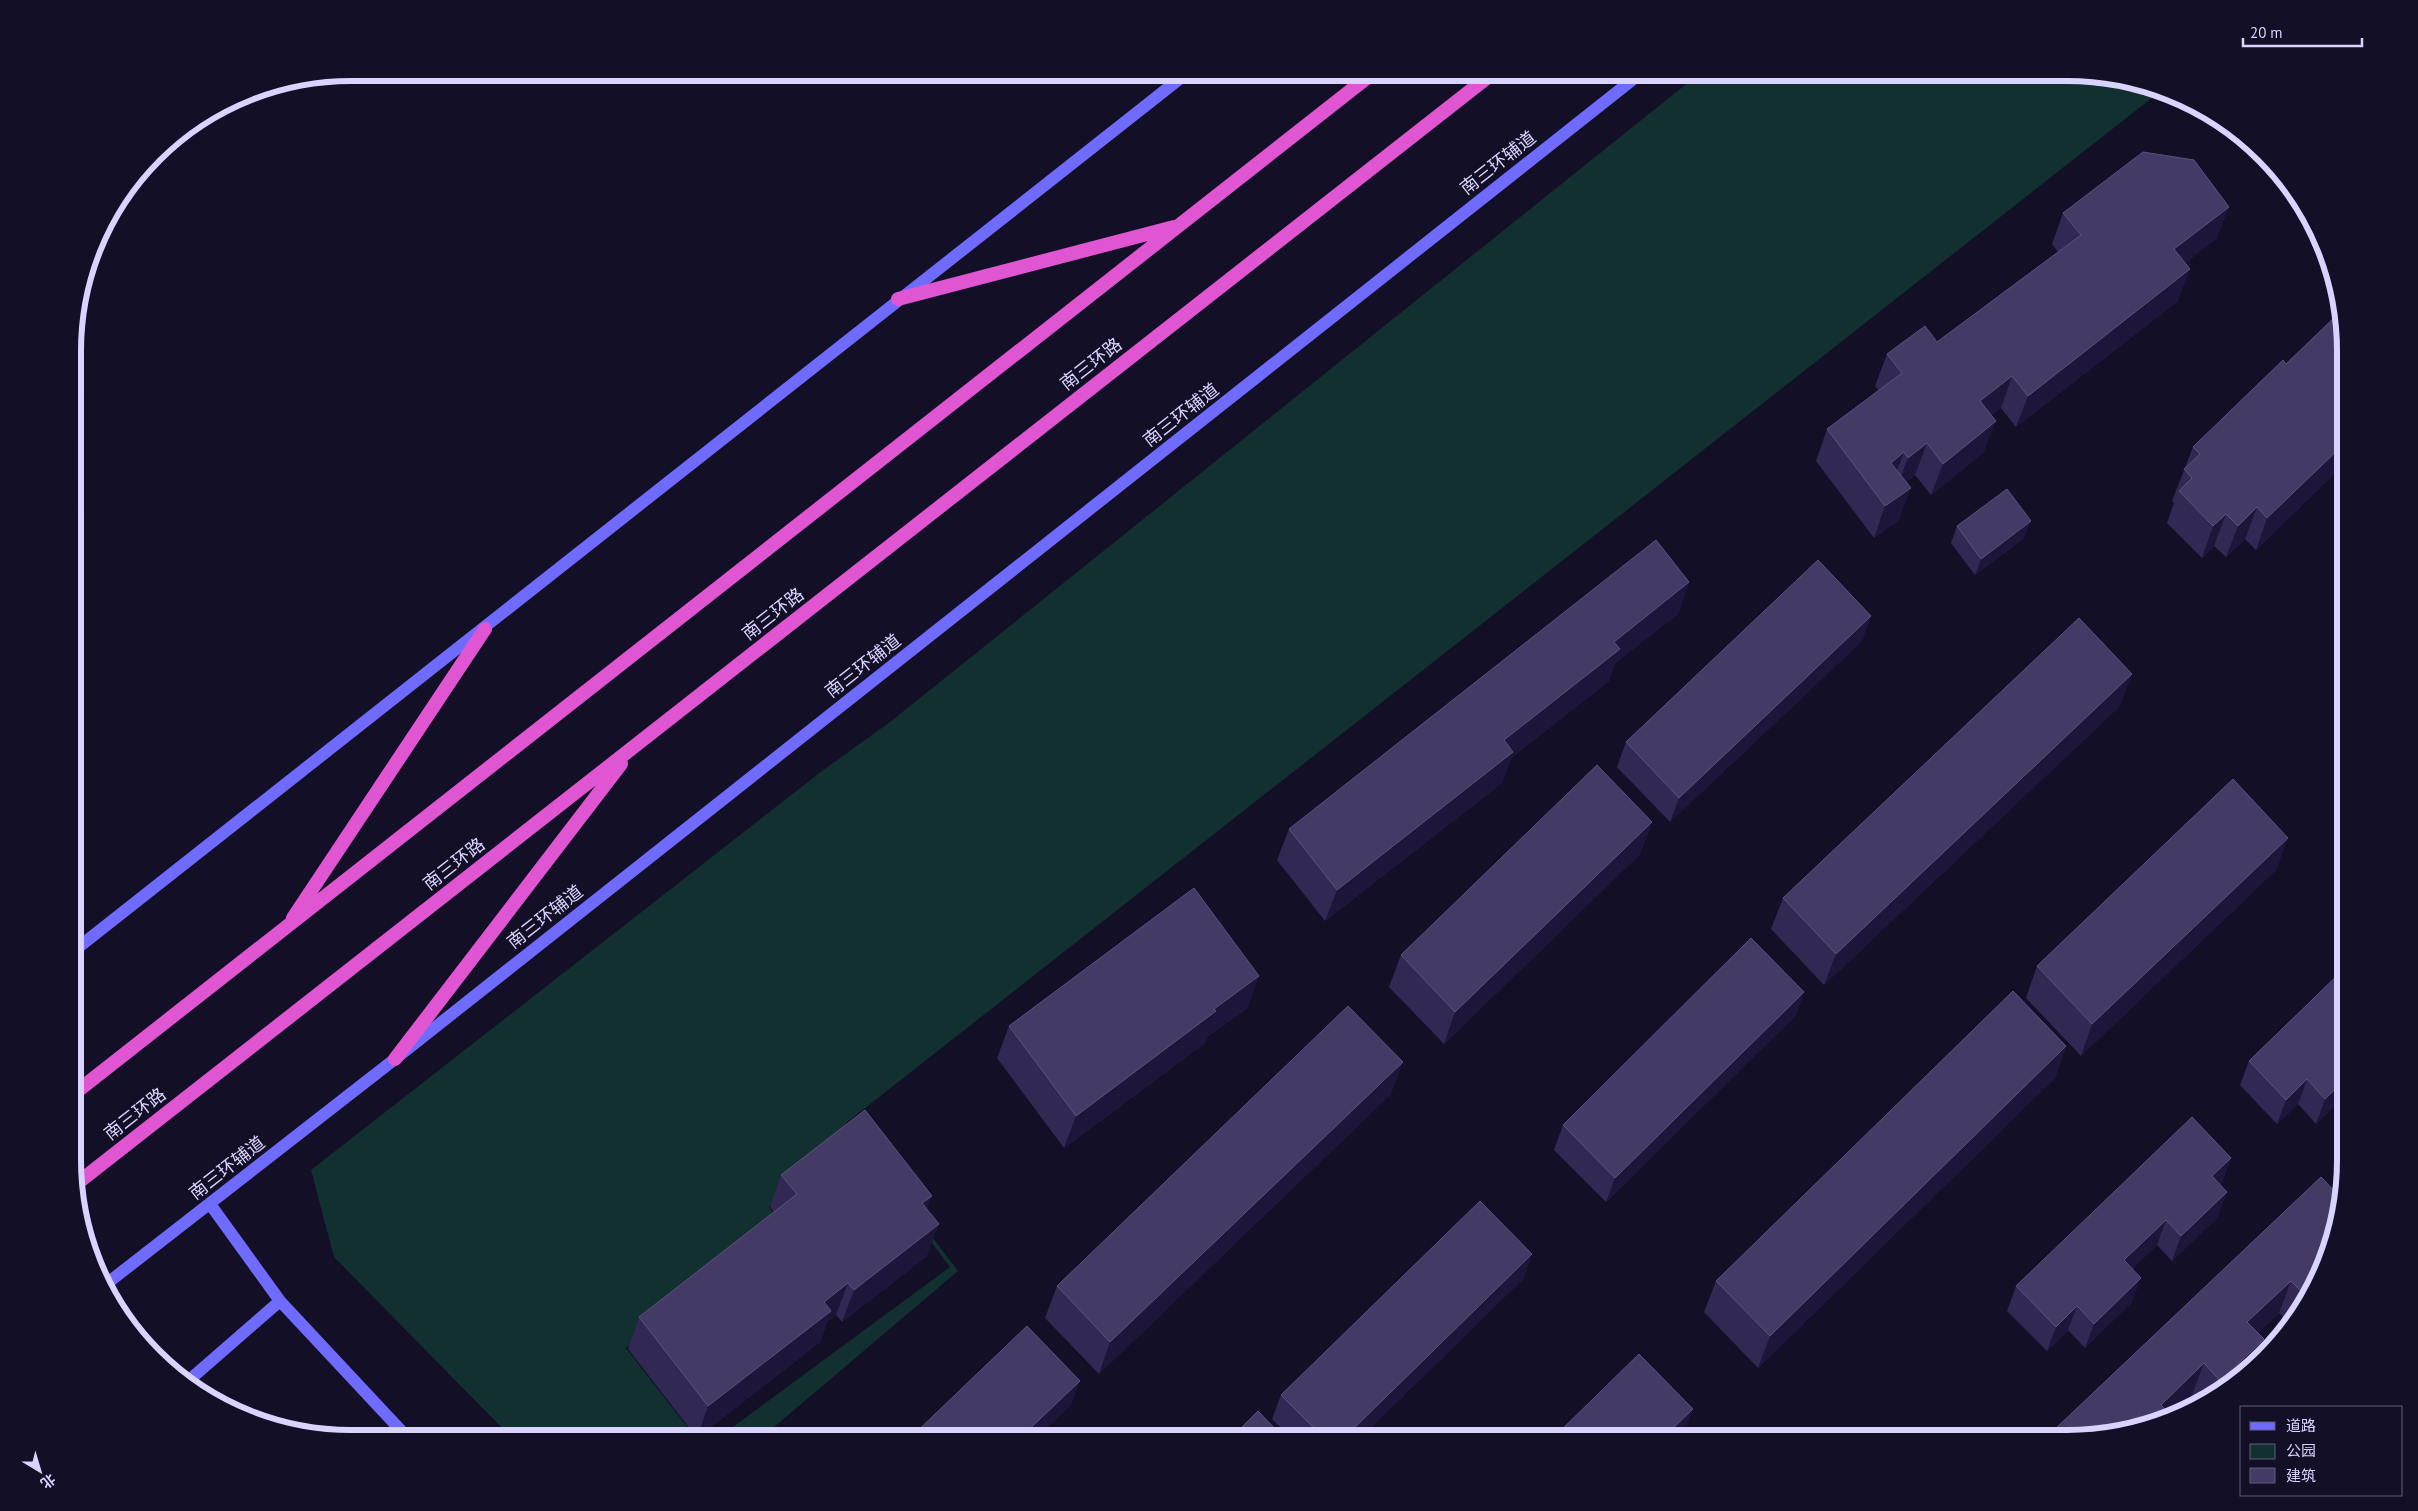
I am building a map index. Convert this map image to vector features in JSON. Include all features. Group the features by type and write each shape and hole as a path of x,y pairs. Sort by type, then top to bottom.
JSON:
{"highway":[{"path":"81,1088 286,929 1362,81"},
{"name":"南三环路","path":"82,1179 1482,81"},
{"path":"898,299 1179,225"},
{"path":"286,929 484,629"},
{"path":"395,1059 634,747"}],"main road":[{"path":"81,945 484,629 898,299 1176,81"},
{"name":"南三环辅道","path":"110,1281 395,1059 1630,81"},
{"path":"210,1204 280,1300 401,1430"},
{"path":"192,1378 280,1300"}],"green space":[{"path":"1690,81 2067,81 2120,86 2154,96 846,1123 958,1271 770,1430 729,1430 950,1267 853,1139 769,1207 783,1225 626,1348 690,1430 504,1430 334,1257 311,1170 822,771 890,722"}],"building":[{"path":"2143,152 2194,160 2229,207 2174,249 2190,269 2028,396 2012,376 1980,401 1996,421 1943,464 1927,443 1908,458 1904,452 1891,463 1911,488 1885,506 1827,429 1902,373 1887,354 1925,326 1937,342 2081,235 2063,213"},
{"path":"2334,318 2337,351 2337,451 2267,518 2257,507 2238,526 2226,514 2213,526 2179,491 2192,478 2184,469 2200,454 2193,447 2283,360 2286,364"},
{"path":"2007,489 2031,521 1981,559 1957,526"},
{"path":"1656,540 1689,582 1614,642 1620,649 1504,740 1513,752 1337,890 1289,829"},
{"path":"1818,560 1871,616 1679,798 1626,742"},
{"path":"2079,618 2132,674 1836,954 1783,898"},
{"path":"1597,765 1652,822 1455,1012 1401,955"},
{"path":"2233,779 2288,838 2092,1024 2037,966"},
{"path":"1194,888 1259,976 1214,1009 1216,1011 1076,1116 1009,1026"},
{"path":"1751,938 1804,992 1615,1178 1563,1125"},
{"path":"2337,976 2337,1088 2325,1099 2307,1079 2286,1100 2249,1061"},
{"path":"2013,991 2066,1046 1770,1336 1716,1281"},
{"path":"1348,1006 1403,1062 1110,1342 1057,1286"},
{"path":"865,1110 932,1196 922,1203 939,1224 854,1290 848,1283 824,1302 831,1311 708,1406 639,1317 797,1194 781,1175"},
{"path":"2192,1117 2231,1158 2212,1176 2227,1192 2181,1236 2166,1220 2124,1260 2141,1278 2094,1324 2077,1306 2056,1327 2016,1286"},
{"path":"2321,1177 2334,1191 2328,1230 2302,1292 2291,1281 2247,1322 2264,1339 2220,1381 2204,1363 2161,1405 2166,1410 2120,1425 2054,1430"},
{"path":"1480,1201 1532,1254 1352,1430 1316,1430 1281,1395"},
{"path":"1027,1326 1080,1381 1028,1430 918,1430"},
{"path":"1639,1354 1693,1409 1671,1430 1561,1430"},
{"path":"1258,1411 1276,1430 1239,1430"}]}
